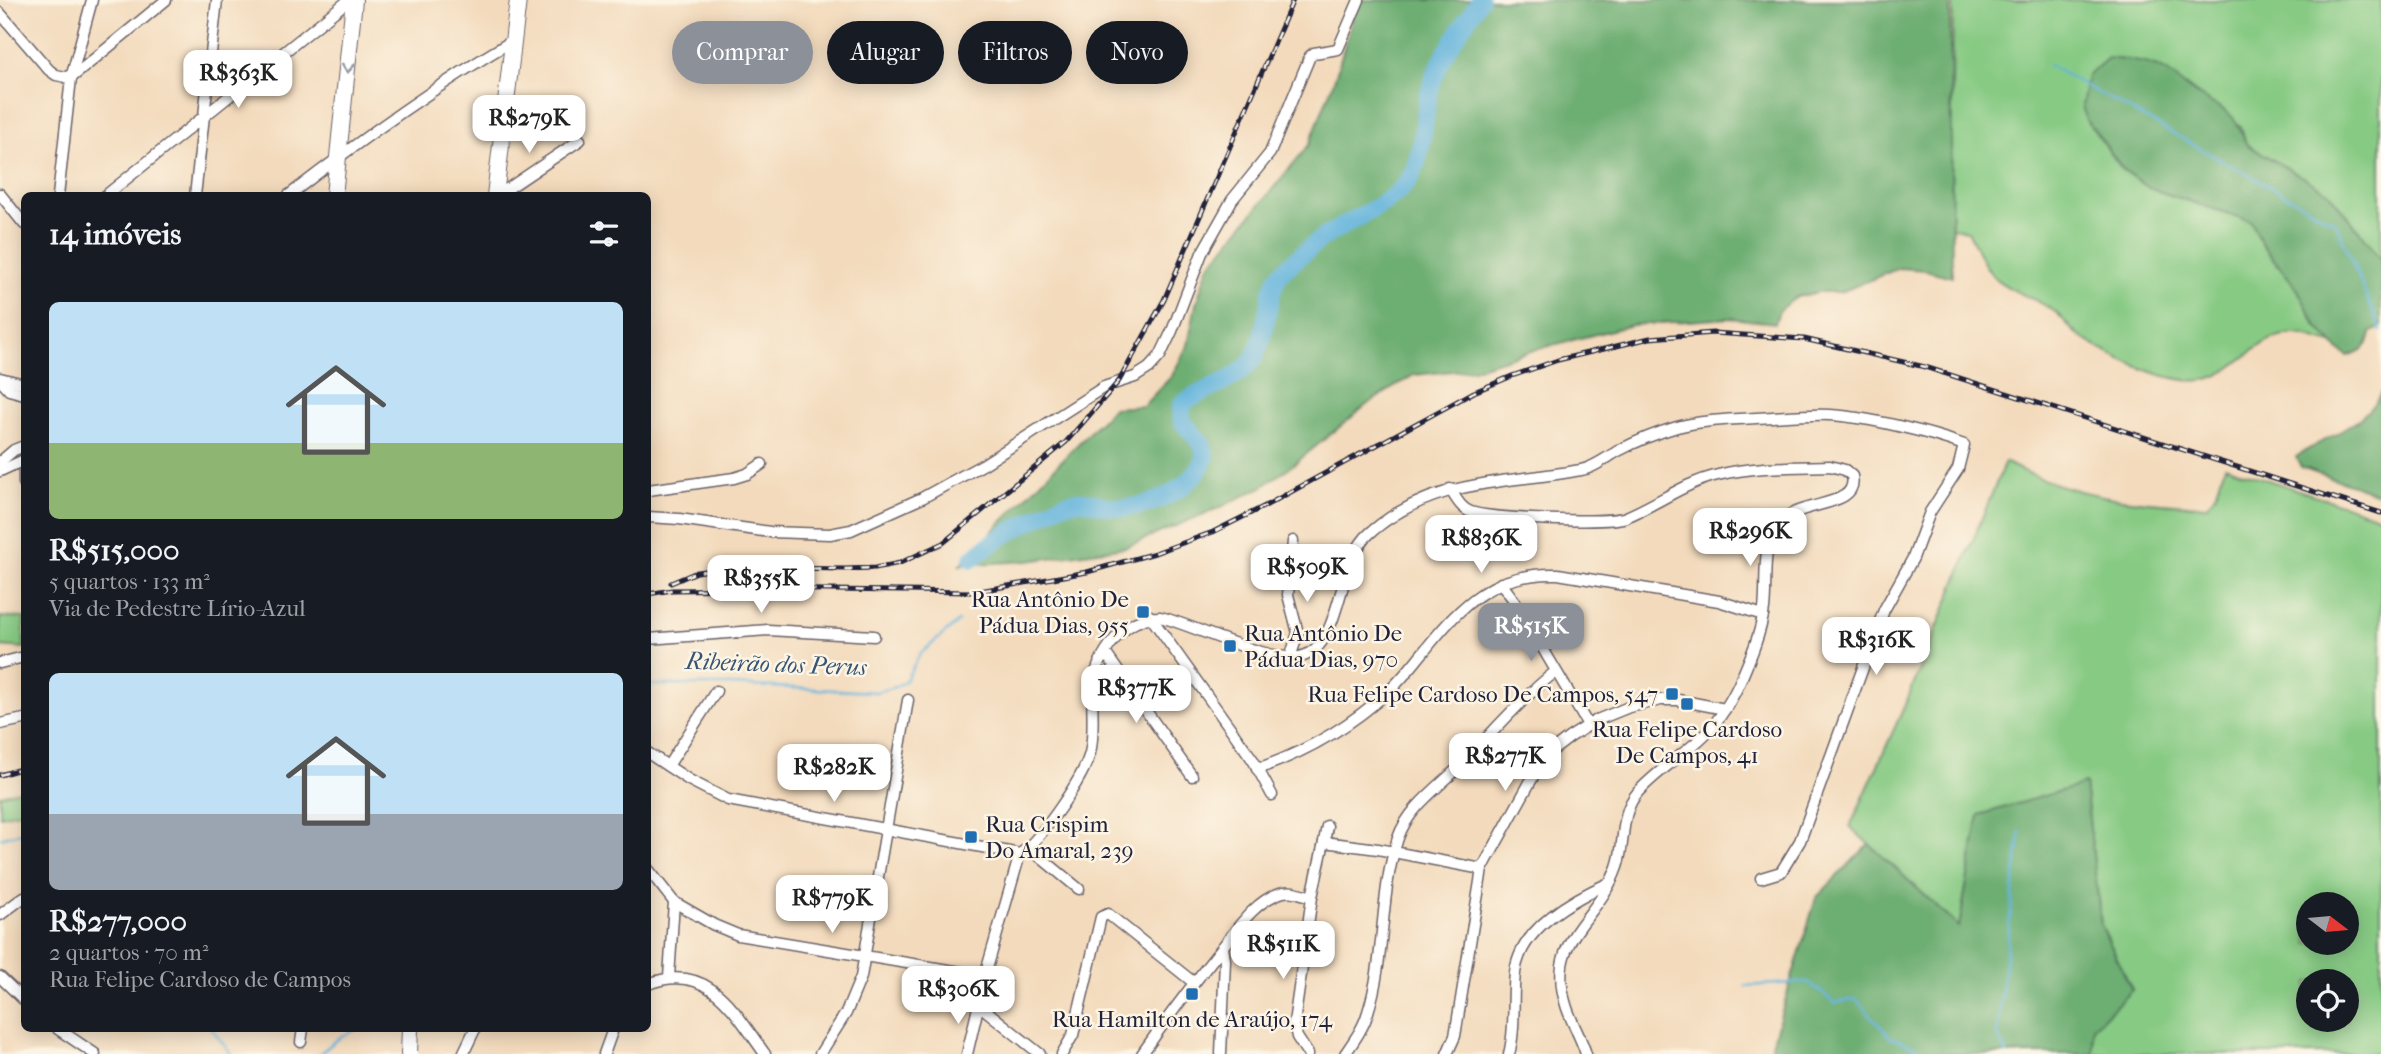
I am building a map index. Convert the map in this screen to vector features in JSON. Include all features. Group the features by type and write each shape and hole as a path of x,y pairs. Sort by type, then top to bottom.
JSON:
{"main road":[{"path":"335,192 340,156 352,0"},
{"path":"496,192 518,0"},
{"path":"399,1054 400,1032"},
{"path":"408,1054 410,1032"}],"street":[{"path":"58,192 71,78 92,0"},
{"path":"71,78 166,0"},
{"path":"195,192 217,0"},
{"path":"110,192 352,0"},
{"path":"651,517 770,532 830,534 851,530 909,504 984,464 1104,387 1135,377 1149,368 1160,356 1202,253 1226,210 1270,152 1310,56 1314,52 1338,49 1359,0"},
{"path":"0,13 49,70 56,75 71,78"},
{"path":"293,192 438,87 512,41"},
{"path":"502,192 580,140"},
{"path":"0,194 21,219"},
{"path":"0,379 21,383"},
{"path":"0,379 9,390 21,393"},
{"path":"967,1054 985,976 1024,851 1071,791 1085,766 1092,740 1093,687 1106,654 1125,628 1135,621 1150,616 1169,619 1255,650 1290,658 1308,655 1325,639 1348,570 1361,542 1392,517 1450,489 1584,470 1651,436 1677,427 1714,420 1838,415 1936,436 1964,445 1958,469 1930,512 1913,558 1884,610 1800,841 1781,872 1761,878"},
{"path":"0,462 21,447"},
{"path":"0,471 21,461"},
{"path":"651,490 734,478 747,474 762,464"},
{"path":"1450,489 1460,504 1472,513 1608,520 1626,517 1682,488 1720,474 1830,466 1850,472 1854,482 1850,494 1845,498 1798,509 1777,523 1768,545 1763,615 1750,658 1725,709 1710,730 1648,781 1636,794 1627,812 1617,867 1565,950 1561,963 1560,973 1566,1005 1586,1054"},
{"path":"1290,658 1298,633 1289,595 1293,541"},
{"path":"1257,769 1306,747 1359,716 1391,689 1460,610 1484,591 1501,583 1536,574 1558,574 1719,601 1763,615"},
{"path":"1501,583 1516,603 1588,725"},
{"path":"1150,616 1257,769 1272,795"},
{"path":"651,639 768,630 874,636"},
{"path":"1106,654 1192,776"},
{"path":"1,661 21,658"},
{"path":"1345,1054 1365,1021 1370,1004 1388,880 1404,825 1423,801 1520,702 1555,672"},
{"path":"668,766 716,691"},
{"path":"820,1054 850,1005 861,977 908,700"},
{"path":"1447,1054 1455,1036 1482,869 1544,758 1588,725 1629,708 1661,700 1725,709"},
{"path":"0,724 21,720"},
{"path":"651,755 728,800 1024,851 1079,888"},
{"path":"1308,1054 1297,1037 1294,1023 1312,897 1327,826"},
{"path":"1324,842 1482,869"},
{"path":"651,873 674,902 714,925 738,935 985,976"},
{"path":"1509,1054 1513,1033 1516,969 1521,953 1540,926 1567,906 1609,883"},
{"path":"1142,1054 1193,982 1236,929 1262,904 1279,893 1298,892 1312,897"},
{"path":"0,915 21,899"},
{"path":"668,977 674,902"},
{"path":"1062,1054 1073,1035 1101,917 1108,914 1193,982"},
{"path":"1221,1054 1225,960 1223,947"},
{"path":"0,977 21,997"},
{"path":"651,983 668,977 689,979 712,989 727,1003 765,1054"},
{"path":"979,1005 1040,1054"},
{"path":"65,1032 95,1054"},
{"path":"301,1042 303,1032"},
{"path":"463,1054 474,1032"},
{"path":"604,1054 611,1032"}],"green space":[{"path":"1358,0 1950,0 1952,277 1925,270 1899,268 1841,292 1818,292 1797,297 1780,309 1775,323 1729,318 1632,325 1537,349 1473,369 1414,375 1369,403 1262,487 1126,547 1028,561 960,565 1113,408 1143,406 1172,376 1188,345 1196,304 1208,267 1309,145 1335,78"},
{"path":"1953,0 2381,0 2381,261 2328,193 2246,144 2241,126 2164,70 2086,119 2122,169 2149,188 2251,221 2263,246 2297,288 2316,325 2332,343 2296,334 2282,335 2270,340 2215,377 2202,380 2172,378 2104,351 2075,333 2048,307 1995,278 1983,262 1968,231 1951,227"},
{"path":"2108,58 2145,63 2167,72 2232,117 2246,144 2328,192 2381,261 2381,327 2371,333 2364,348 2348,356 2316,325 2297,288 2263,246 2251,221 2149,188 2123,169 2086,119 2082,106 2087,76"},
{"path":"2381,394 2381,495 2301,467 2296,457 2352,424"},
{"path":"2005,462 2054,484 2078,491 2127,500 2206,506 2216,494 2225,466 2381,517 2381,1054 2093,1054 2092,1028 2132,989 2101,925 2085,784 1979,815 1959,927 1850,827 1909,696"},
{"path":"0,617 21,618 21,648 0,646"},
{"path":"2085,784 2101,925 2132,990 2093,1028 2093,1054 1769,1054 1816,898 1869,844 1959,927 1979,815"},
{"path":"21,790 21,812 0,816 0,795"}],"waterway":[{"name":"Ribeirão dos Perus","path":"972,559 1004,535 1062,504 1083,501 1116,508 1136,507 1172,493 1192,477 1206,456 1202,444 1182,421 1181,405 1228,380 1252,360 1262,338 1273,288 1283,271 1323,238 1396,194 1405,185 1418,156 1433,81 1451,45 1480,0"},
{"path":"2048,65 2336,223 2381,331"},
{"name":"Ribeirão dos Perus","path":"651,685 730,685 876,692 905,681 920,654 958,622"},
{"path":"2007,1054 1997,1033 2020,832"},
{"name":"Ribeirão dos Perus","path":"0,838 21,833"},
{"path":"1745,986 1808,982 1835,1003 1856,999 1890,1037 1932,1054"},
{"name":"Ribeirão dos Perus","path":"214,1032 231,1054"},
{"name":"Ribeirão dos Perus","path":"319,1054 351,1032"}],"railway":[{"path":"671,583 697,572 733,567 844,569 875,568 900,563 943,543 1066,442 1119,381 1164,300 1293,0"},
{"path":"651,594 672,590 756,589 974,592 1087,572 1155,553 1213,532 1474,392 1512,376 1558,360 1650,338 1713,333 1804,339 1925,367 2381,513"},
{"path":"0,775 21,769"}],"place":[{"name":"Rua Antônio De Pádua Dias, 955","path":"1143,612"},
{"name":"Rua Antônio De Pádua Dias, 970","path":"1230,646"},
{"name":"Rua Felipe Cardoso De Campos, 547","path":"1672,694"},
{"name":"Rua Felipe Cardoso De Campos, 41","path":"1687,704"},
{"name":"Rua Crispim Do Amaral, 239","path":"971,837"},
{"name":"Rua Hamilton de Araújo, 174","path":"1192,994"}]}
